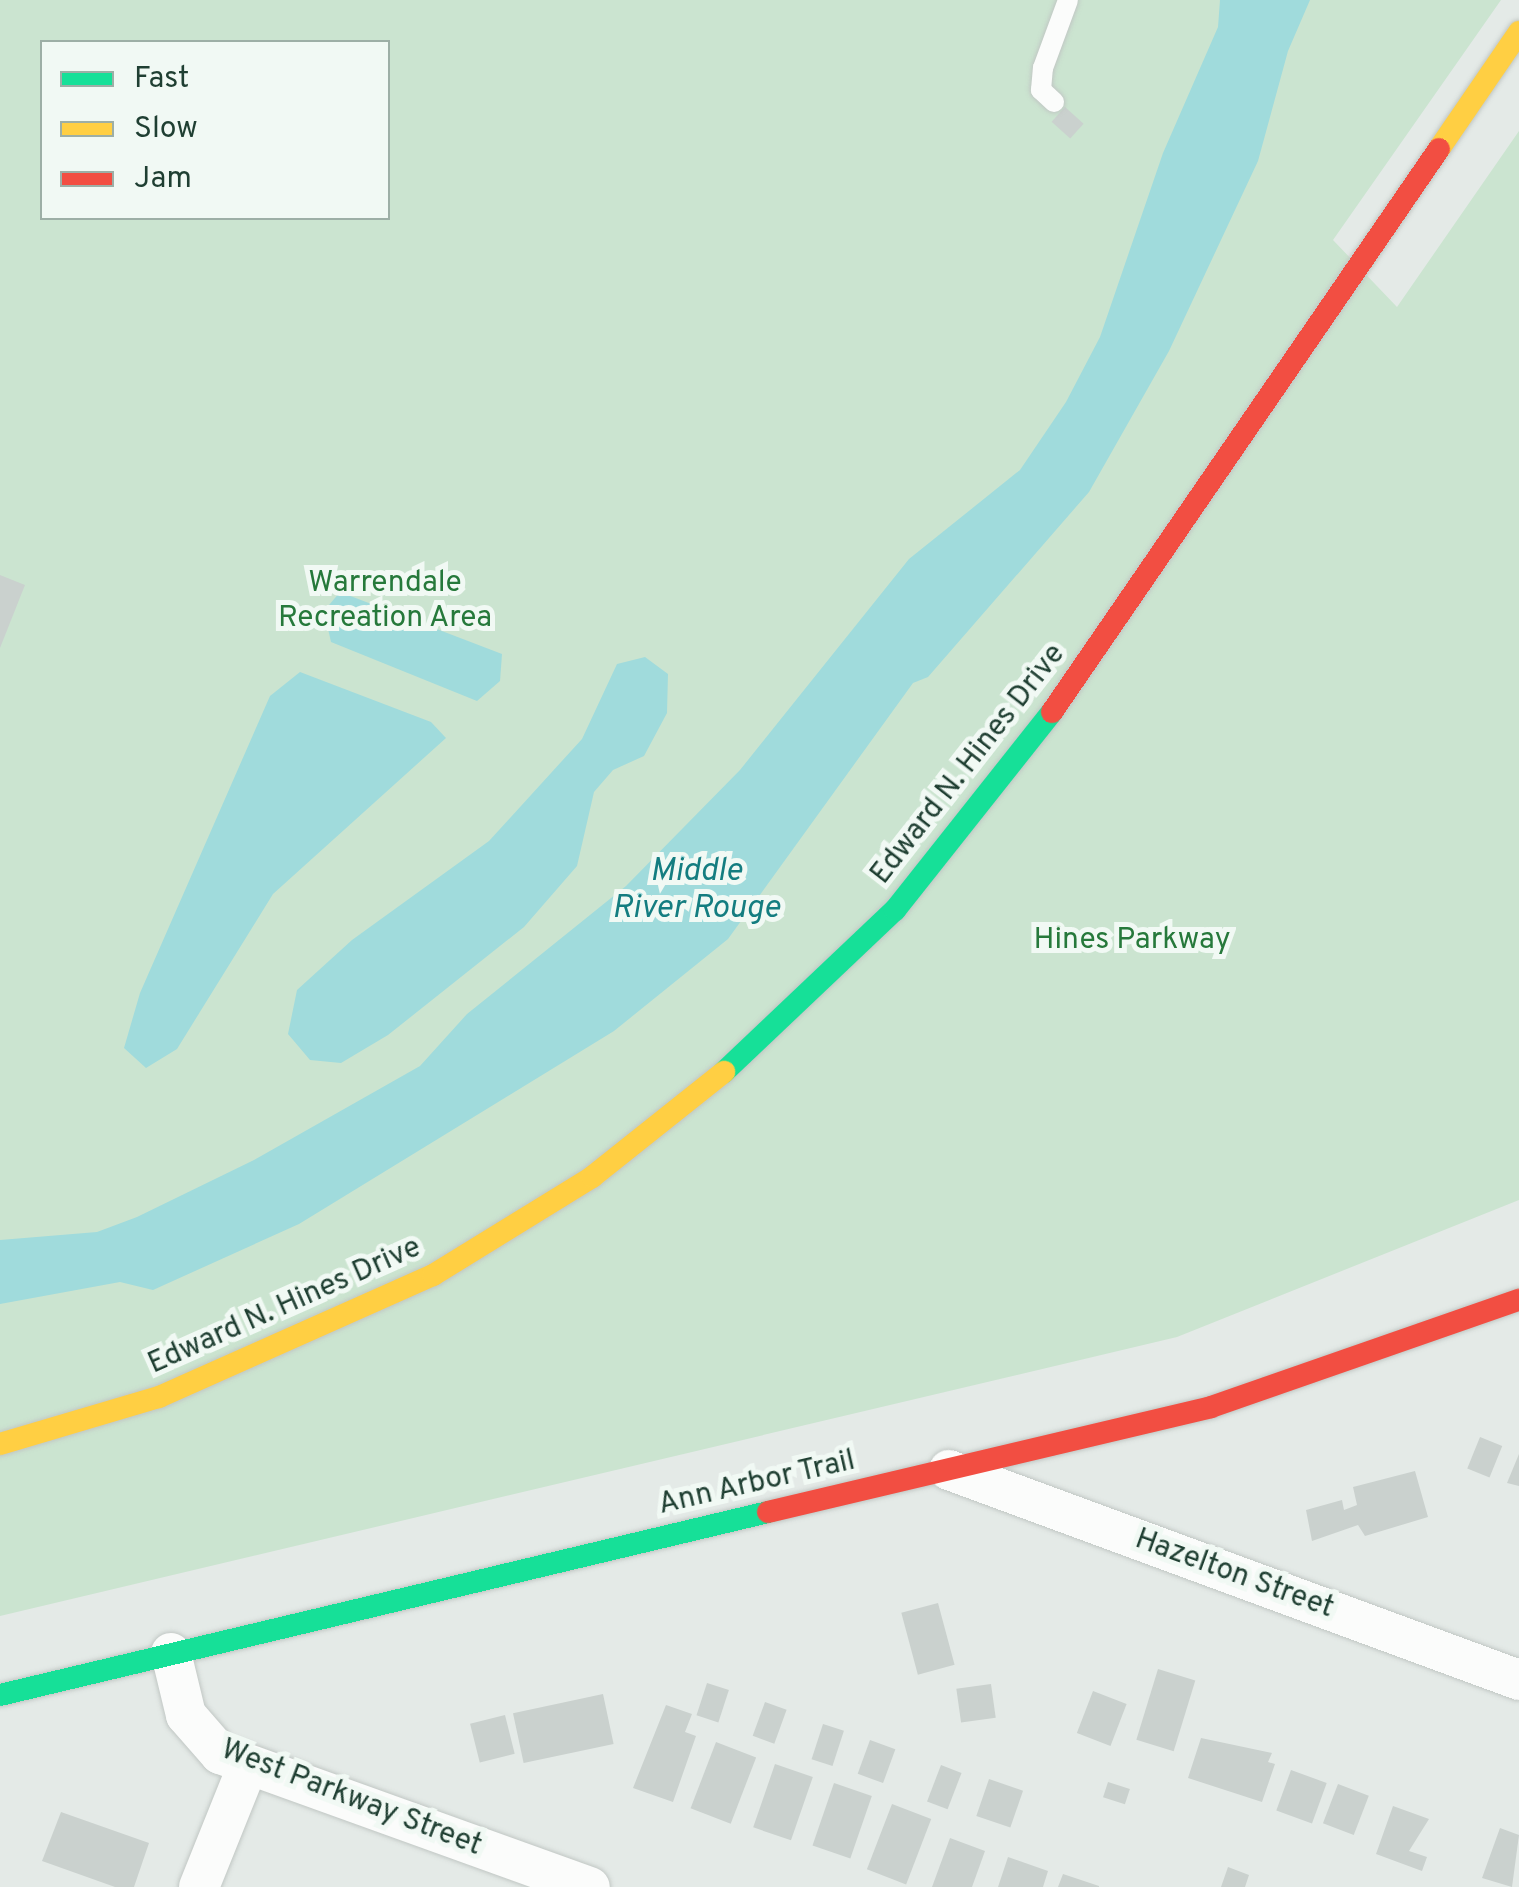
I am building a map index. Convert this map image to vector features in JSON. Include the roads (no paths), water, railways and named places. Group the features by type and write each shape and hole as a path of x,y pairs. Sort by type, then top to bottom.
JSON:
{"street":[{"name":"Edward N. Hines Drive","path":"0,1444 159,1397 433,1275 592,1178 756,1048 895,910 1035,737 1519,32"},
{"name":"Ann Arbor Trail","path":"0,1695 1211,1407 1519,1300"},
{"name":"Hazelton Street","path":"949,1470 1519,1680"},
{"name":"West Parkway Street","path":"171,1653 194,1729 220,1754 590,1887"},
{"path":"199,1887 248,1765"}],"lane":[{"path":"1054,102 1040,90 1068,0"}],"water":[{"name":"Middle River Rouge","path":"1220,0 1310,0 1288,51 1258,161 1169,351 1089,492 928,677 913,683 728,939 614,1031 299,1224 153,1290 120,1282 0,1304 0,1240 97,1232 137,1217 254,1160 420,1066 467,1014 626,886 740,770 909,559 1020,470 1066,402 1100,337 1163,153 1218,27"},
{"path":"340,592 502,654 500,681 477,701 331,642 324,611"},
{"path":"645,657 668,674 667,713 644,756 613,770 594,792 577,866 524,927 388,1035 341,1063 310,1060 288,1034 297,990 352,940 489,841 582,739 617,664"},
{"path":"300,672 431,722 446,738 273,894 177,1049 146,1068 124,1048 140,993 270,696"}],"park label":[{"name":"Warrendale Recreation Area","path":"385,601"},
{"name":"Hines Parkway","path":"1132,941"}]}
